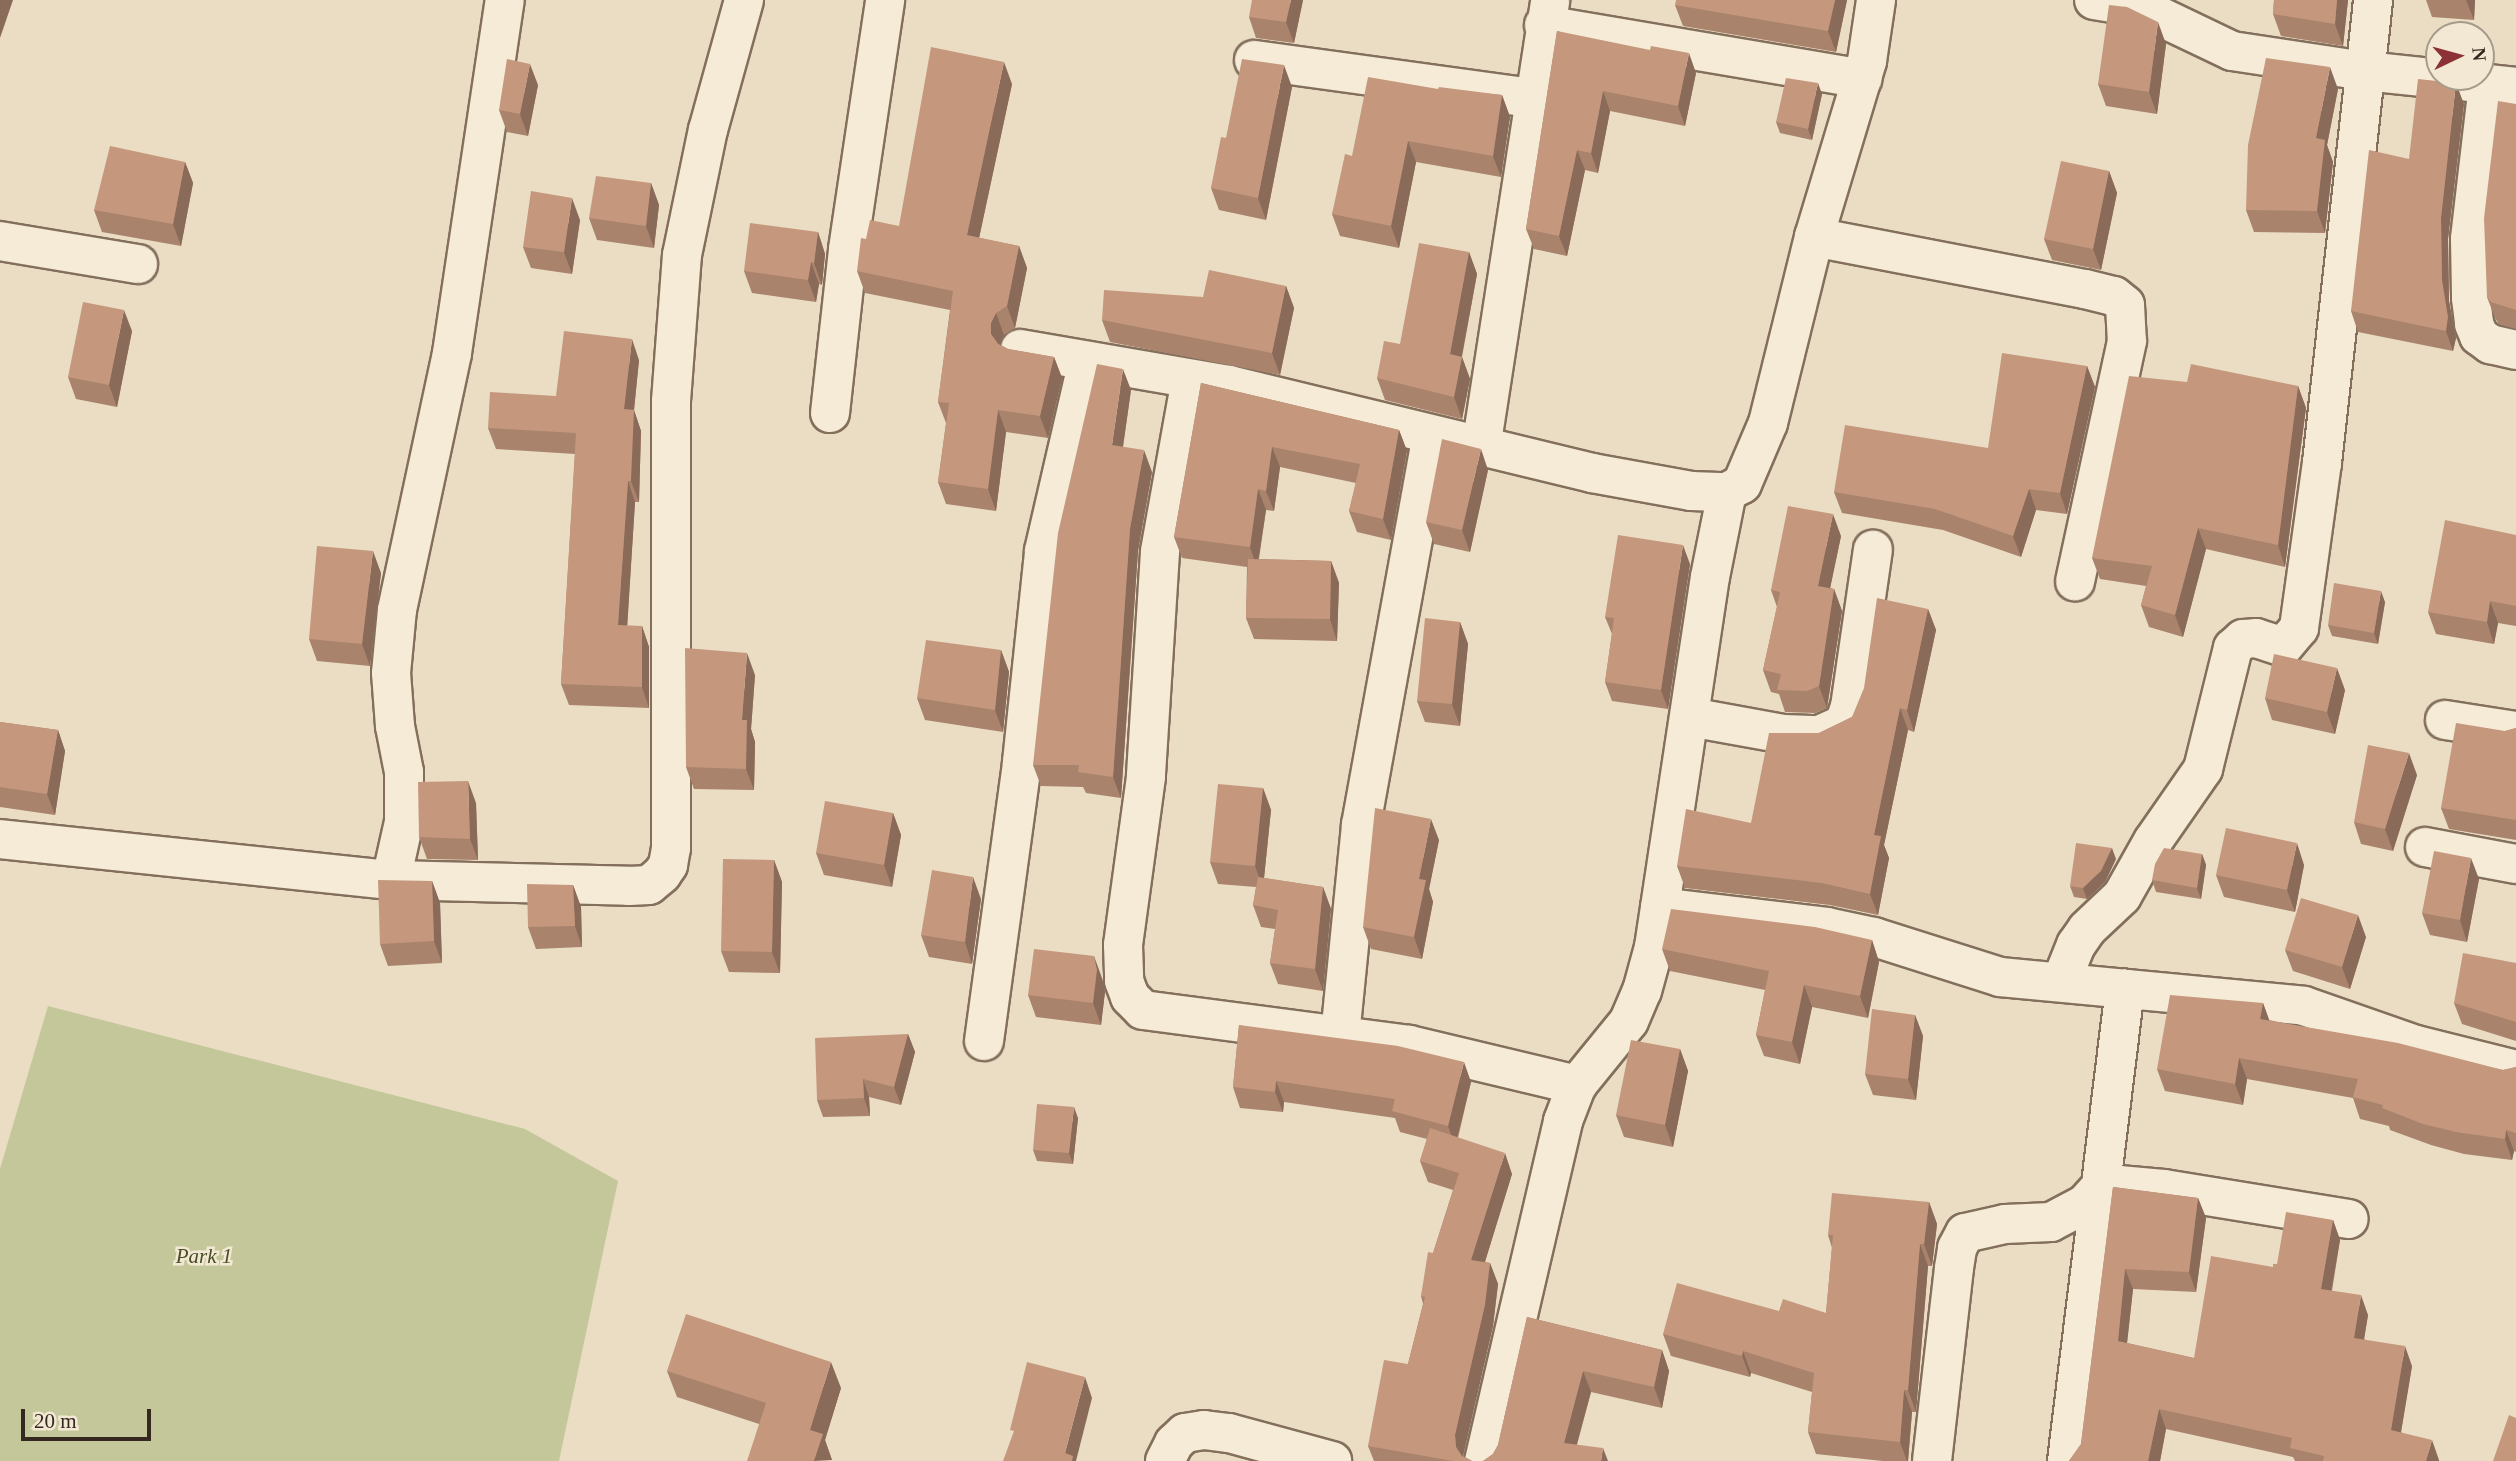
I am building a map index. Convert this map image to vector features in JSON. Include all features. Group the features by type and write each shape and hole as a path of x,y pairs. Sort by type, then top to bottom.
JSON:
{"street":[{"path":"391,880 404,822 404,772 395,726 391,673 397,610 452,353 505,0"},
{"path":"0,839 391,880 649,885 668,864 671,848 671,401 682,255 708,130 744,0"},
{"path":"830,413 848,249 885,0"},
{"path":"1020,349 1191,379 1481,448 1690,491 1727,492 1742,484 1768,423 1814,237 1862,79 1876,0"},
{"path":"2094,0 2142,8 2232,51 2365,71 2502,86 2470,239 2472,311 2479,336 2490,344 2516,350"},
{"path":"2061,982 2076,944 2122,896 2153,841 2203,769 2233,648 2243,639 2256,638 2283,647 2299,628 2322,463 2373,0"},
{"path":"1481,448 1547,13 1862,79"},
{"path":"1254,60 1533,98"},
{"path":"1814,237 2085,289 2113,296 2125,305 2127,341 2075,581"},
{"path":"0,241 138,264"},
{"path":"984,1041 1022,762 1044,551 1088,361"},
{"path":"1191,379 1160,552 1146,777 1123,945 1124,981 1135,1006 1143,1010 1409,1045 1577,1085"},
{"path":"1340,1036 1362,825 1432,435"},
{"path":"1484,1461 1563,1121 1577,1085 1629,1021 1642,991 1660,907 1710,577 1727,492"},
{"path":"1690,717 1784,734 1819,735 1832,732 1843,724 1850,706 1873,550"},
{"path":"2445,720 2516,731"},
{"path":"2425,847 2516,864"},
{"path":"1660,907 1827,927 1874,937 2000,977 2304,1006 2416,1045 2516,1070"},
{"path":"2067,1461 2125,989"},
{"path":"1932,1461 1954,1268 1958,1248 1965,1233 2005,1224 2051,1222 2085,1203 2101,1186 2140,1185 2349,1219"},
{"path":"1165,1461 1174,1443 1185,1433 1204,1430 1229,1433 1332,1461"}],"green space":[{"name":"Park 1","path":"48,1006 525,1129 618,1181 559,1461 0,1461 0,1169"}],"building":[{"path":"1252,0 1291,0 1286,22 1249,17"},
{"path":"1676,0 1835,0 1828,31 1675,5"},
{"path":"2274,0 2337,0 2335,24 2273,14"},
{"path":"2109,5 2127,7 2158,22 2149,92 2098,84"},
{"path":"1557,31 1650,50 1651,46 1689,53 1678,106 1603,91 1591,153 1577,150 1559,236 1526,229"},
{"path":"931,47 1004,62 967,235 1019,246 1007,306 996,313 991,323 991,334 998,344 1008,349 1054,357 1040,416 998,410 988,489 938,482 949,403 938,402 953,291 857,271 861,238 866,239 870,220 899,226"},
{"path":"2266,58 2330,67 2316,138 2325,140 2317,211 2246,210 2248,145"},
{"path":"507,59 530,64 520,114 499,110"},
{"path":"1242,59 1284,65 1258,198 1211,188 1221,137 1226,138"},
{"path":"1368,77 1438,89 1502,95 1493,156 1408,141 1391,226 1332,214 1345,154 1352,156"},
{"path":"1786,78 1818,83 1808,129 1776,122"},
{"path":"2418,79 2425,80 2425,91 2455,91 2441,218 2442,280 2448,317 2446,331 2351,311 2369,150 2409,159"},
{"path":"2498,101 2516,104 2516,310 2491,302 2487,297 2484,218"},
{"path":"110,146 185,162 173,224 94,210"},
{"path":"2061,161 2109,171 2093,249 2044,239"},
{"path":"596,176 651,183 646,226 589,218"},
{"path":"531,191 572,198 564,252 523,247"},
{"path":"750,223 818,232 814,263 811,262 808,280 744,271"},
{"path":"1419,243 1469,252 1450,354 1462,357 1454,397 1377,378 1384,341 1400,344"},
{"path":"1209,270 1286,286 1272,353 1102,320 1104,290 1203,297"},
{"path":"83,302 124,310 109,385 68,377"},
{"path":"564,331 632,339 624,409 634,410 631,481 628,481 618,625 642,626 642,687 561,684 576,433 488,428 490,392 556,396"},
{"path":"2002,353 2087,366 2060,493 2029,489 2013,536 1935,509 1834,492 1845,425 1988,448"},
{"path":"1097,364 1123,369 1112,445 1144,450 1130,529 1113,777 1078,772 1079,765 1033,765 1058,533"},
{"path":"2191,364 2298,386 2278,545 2198,528 2175,615 2141,605 2152,566 2092,558 2129,376 2187,382"},
{"path":"1201,383 1399,430 1383,519 1349,511 1360,464 1272,447 1266,491 1258,489 1250,547 1174,537"},
{"path":"1442,439 1481,449 1462,530 1426,522"},
{"path":"1788,506 1833,514 1818,586 1834,589 1819,686 1807,691 1777,690 1781,674 1763,670 1780,592 1771,590"},
{"path":"2445,520 2516,535 2516,606 2490,601 2487,622 2428,612"},
{"path":"1618,535 1683,545 1661,690 1605,682 1614,618 1605,617"},
{"path":"317,546 373,551 362,644 309,639"},
{"path":"1248,559 1331,561 1330,619 1246,618"},
{"path":"2334,583 2381,591 2374,633 2328,625"},
{"path":"1877,598 1928,609 1907,710 1900,708 1874,835 1881,836 1870,894 1822,883 1677,866 1686,809 1751,823 1769,733 1819,733 1852,717 1864,688"},
{"path":"1425,618 1460,622 1452,704 1417,701"},
{"path":"926,640 1001,650 995,710 917,698"},
{"path":"685,648 747,653 742,720 747,720 746,769 686,767"},
{"path":"2274,654 2337,668 2327,712 2265,698"},
{"path":"0,722 58,730 47,794 0,787"},
{"path":"2456,723 2505,731 2516,728 2516,820 2441,808"},
{"path":"2368,745 2409,753 2385,829 2354,822"},
{"path":"468,781 470,839 419,837 418,782"},
{"path":"1218,784 1263,788 1255,866 1210,862"},
{"path":"825,801 893,813 884,865 816,853"},
{"path":"1375,808 1431,819 1419,879 1426,880 1414,937 1363,927"},
{"path":"2226,828 2297,843 2287,890 2216,875"},
{"path":"2076,843 2112,848 2101,871 2083,888 2070,886"},
{"path":"2164,848 2202,854 2197,888 2152,880 2155,864"},
{"path":"2434,851 2471,858 2460,920 2422,913"},
{"path":"723,859 774,860 772,952 721,951"},
{"path":"932,870 973,877 965,942 921,935"},
{"path":"1258,877 1323,887 1315,969 1270,963 1278,910 1253,905"},
{"path":"378,880 432,881 434,941 380,944"},
{"path":"527,884 573,885 575,926 528,927"},
{"path":"2301,898 2358,915 2342,967 2285,950"},
{"path":"1671,909 1815,927 1872,940 1860,996 1804,985 1792,1042 1756,1035 1769,971 1662,949"},
{"path":"1034,949 1094,956 1097,970 1093,1003 1028,995"},
{"path":"2463,953 2516,963 2516,1022 2454,1003"},
{"path":"2170,995 2263,1003 2260,1019 2398,1043 2503,1070 2516,1067 2516,1133 2506,1130 2505,1139 2423,1124 2382,1108 2383,1105 2353,1097 2358,1079 2239,1058 2235,1084 2157,1069"},
{"path":"1872,1009 1915,1015 1908,1079 1865,1074"},
{"path":"1239,1025 1398,1046 1464,1062 1448,1126 1392,1111 1395,1099 1276,1081 1275,1092 1233,1087"},
{"path":"908,1034 894,1087 863,1079 864,1098 817,1100 815,1038"},
{"path":"1631,1040 1680,1049 1665,1125 1616,1115"},
{"path":"1037,1104 1074,1107 1069,1153 1033,1150"},
{"path":"1430,1128 1505,1153 1471,1260 1490,1263 1485,1305 1455,1435 1456,1447 1462,1456 1472,1461 1453,1461 1368,1446 1384,1360 1408,1364 1425,1297 1421,1296 1428,1252 1433,1253 1459,1173 1420,1161"},
{"path":"2113,1187 2198,1198 2189,1272 2125,1269 2118,1341 2194,1358 2211,1256 2273,1267 2273,1264 2277,1264 2286,1212 2333,1220 2321,1289 2361,1295 2354,1338 2405,1346 2391,1430 2432,1440 2426,1461 2323,1461 2324,1456 2290,1448 2292,1438 2159,1409 2148,1461 2069,1461 2081,1444"},
{"path":"1832,1193 1929,1202 1924,1244 1920,1244 1908,1390 1904,1390 1900,1442 1808,1432 1814,1373 1743,1351 1742,1356 1663,1334 1677,1283 1779,1311 1783,1299 1826,1313 1833,1235 1828,1235"},
{"path":"686,1314 831,1362 810,1430 823,1434 814,1461 747,1461 766,1403 667,1371"},
{"path":"1527,1317 1662,1350 1654,1387 1583,1371 1564,1443 1603,1448 1601,1461 1483,1461 1493,1454 1498,1445"},
{"path":"1027,1362 1085,1377 1065,1453 1073,1456 1072,1461 1003,1461 1014,1431 1010,1430"},
{"path":"2509,1415 2516,1418 2516,1461 2493,1461"}]}
